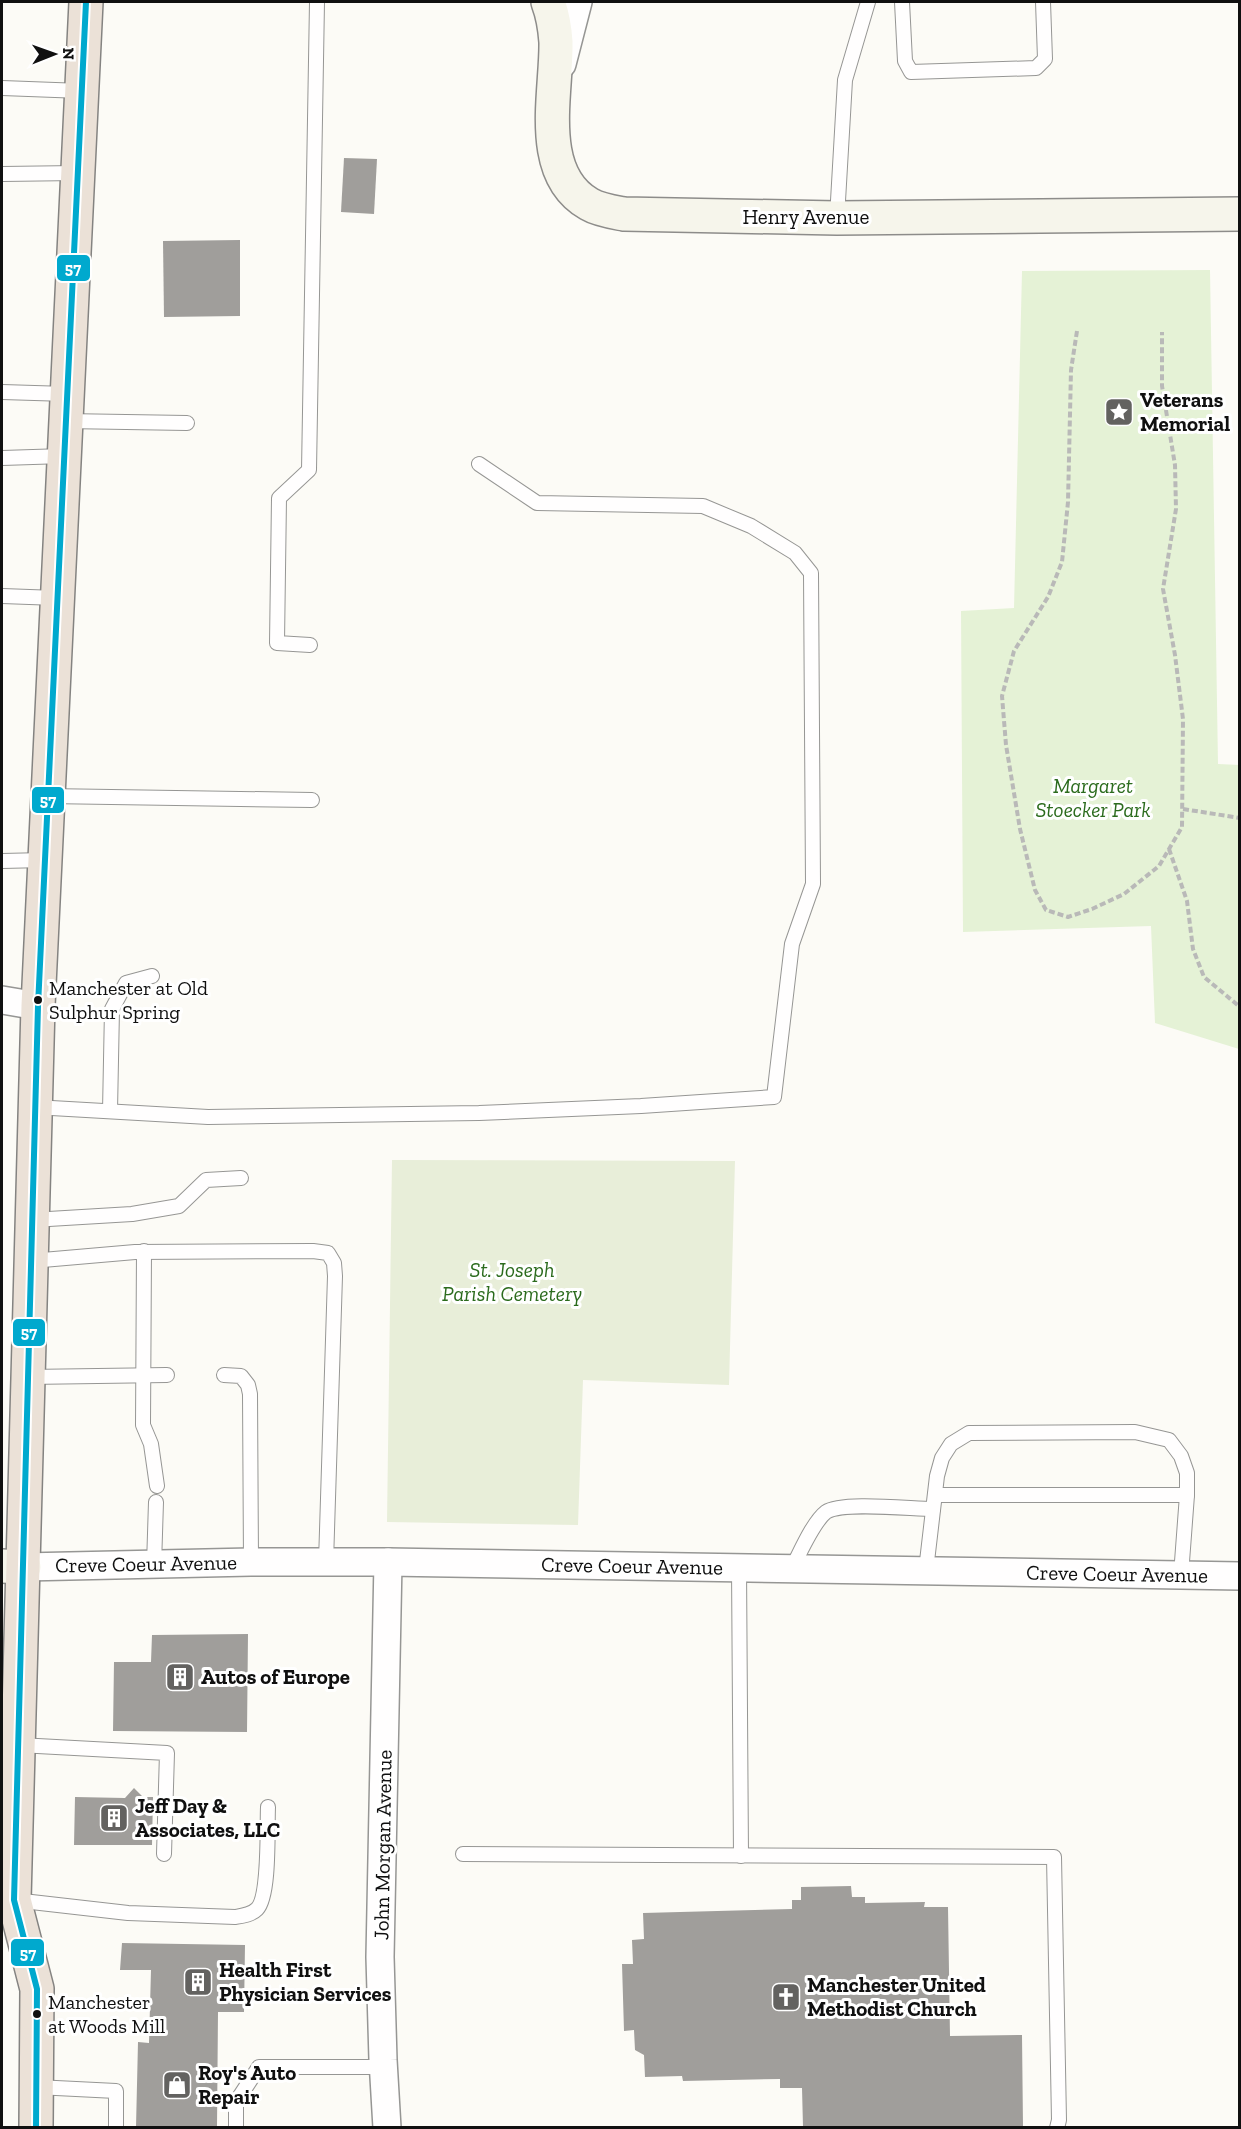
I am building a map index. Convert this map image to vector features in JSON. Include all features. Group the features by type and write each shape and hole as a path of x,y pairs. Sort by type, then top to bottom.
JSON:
{"highway":[{"path":"36,2127 37,1989 15,1900 9,1844 17,1621 13,1567 28,1377 34,1107 44,860 86,2"},
{"path":"2,1937 15,1900"}],"street":[{"name":"Henry Avenue","path":"559,5 552,99 554,147 558,165 567,181 589,204 624,214 837,218 1239,214"},
{"path":"2,1000 38,1006"},
{"name":"Creve Coeur Avenue","path":"13,1567 251,1562 388,1562 1239,1576"},
{"name":"John Morgan Avenue","path":"387,2127 380,1957 388,1562"}],"lane":[{"path":"310,645 277,643 279,498 309,470 317,2"},
{"path":"837,218 845,81 868,2"},
{"path":"902,2 905,61 911,72 1035,68 1045,59 1042,2"},
{"path":"2,88 82,91"},
{"path":"2,174 77,173"},
{"path":"2,392 66,408 187,423"},
{"path":"2,458 64,456"},
{"path":"34,1107 208,1117 479,1113 641,1106 774,1096 792,944 813,884 811,573 795,553 751,526 703,506 537,503 479,464"},
{"path":"2,596 57,598"},
{"path":"47,796 312,800"},
{"path":"2,861 44,860"},
{"path":"110,1111 112,1009 126,983 152,976"},
{"path":"32,1220 132,1214 179,1206 206,1180 241,1178"},
{"path":"31,1261 144,1251 313,1251 328,1253 334,1263 335,1276 326,1562"},
{"path":"144,1251 143,1425 151,1444 157,1486"},
{"path":"28,1377 167,1375"},
{"path":"224,1375 241,1376 248,1385 250,1394 251,1562"},
{"path":"926,1570 942,1458 951,1444 969,1433 1135,1432 1169,1440 1181,1456 1187,1473 1181,1575"},
{"path":"935,1495 1187,1495"},
{"path":"154,1565 156,1502"},
{"path":"792,1568 814,1528 826,1512 842,1507 933,1509"},
{"path":"739,1567 741,1856"},
{"path":"13,1726 167,1753 164,1854"},
{"path":"15,1900 128,1913 247,1915 257,1909 265,1893 268,1807"},
{"path":"463,1854 1054,1857 1059,2113 1057,2127"},
{"path":"236,2127 236,2102 259,2067 383,2067"},
{"path":"36,2087 116,2091 116,2127"}],"path":[{"path":"1077,331 1071,370 1068,502 1062,562 1048,597 1014,651 1002,696 1006,745 1020,829 1035,890 1046,910 1068,917 1124,894 1159,866 1182,827 1183,719 1175,655 1163,589 1176,509 1175,465 1162,386 1162,332"},
{"path":"1183,809 1239,818"},
{"path":"1169,849 1187,901 1193,949 1204,977 1239,1007"}],"green space":[{"name":"Margaret Stoecker Park","path":"1210,270 1218,764 1240,765 1239,1049 1155,1023 1151,926 963,932 961,611 1014,608 1022,271"},
{"name":"St. Joseph Parish Cemetery","path":"392,1160 735,1161 729,1385 583,1380 578,1525 387,1522"}],"building":[{"path":"344,158 377,159 374,214 341,212"},
{"path":"240,240 240,316 164,317 163,241"},
{"name":"Autos of Europe","path":"248,1634 247,1732 113,1731 114,1662 151,1662 152,1635"},
{"name":"Jeff Day & Associates, LLC","path":"134,1788 143,1797 153,1797 152,1845 74,1845 75,1797 125,1798"},
{"name":"Manchester United Methodist Church","path":"851,1886 852,1897 865,1897 865,1903 925,1902 924,1907 948,1907 950,2036 1022,2035 1023,2127 803,2127 802,2088 780,2088 780,2079 683,2081 682,2076 645,2077 644,2055 635,2050 634,2030 624,2031 622,1964 633,1964 632,1940 644,1939 643,1913 792,1909 792,1900 801,1900 801,1887"},
{"path":"122,1943 245,1945 244,2012 218,2012 217,2127 136,2127 138,2042 149,2043 151,1970 120,1970"}],"transit line":[{"name":"57","path":"36,2128 37,1989 14,1900 38,1006 86,2"}],"place":[{"name":"Veterans Memorial","path":"1119,412"},
{"name":"Manchester at Old Sulphur Spring","path":"38,1000"},
{"name":"Autos of Europe","path":"180,1677"},
{"name":"Jeff Day & Associates, LLC","path":"114,1818"},
{"name":"Health First Physician Services","path":"198,1982"},
{"name":"Manchester United Methodist Church","path":"786,1997"},
{"name":"Manchester at Woods Mill","path":"37,2014"},
{"name":"Roy's Auto Repair","path":"177,2085"}]}
